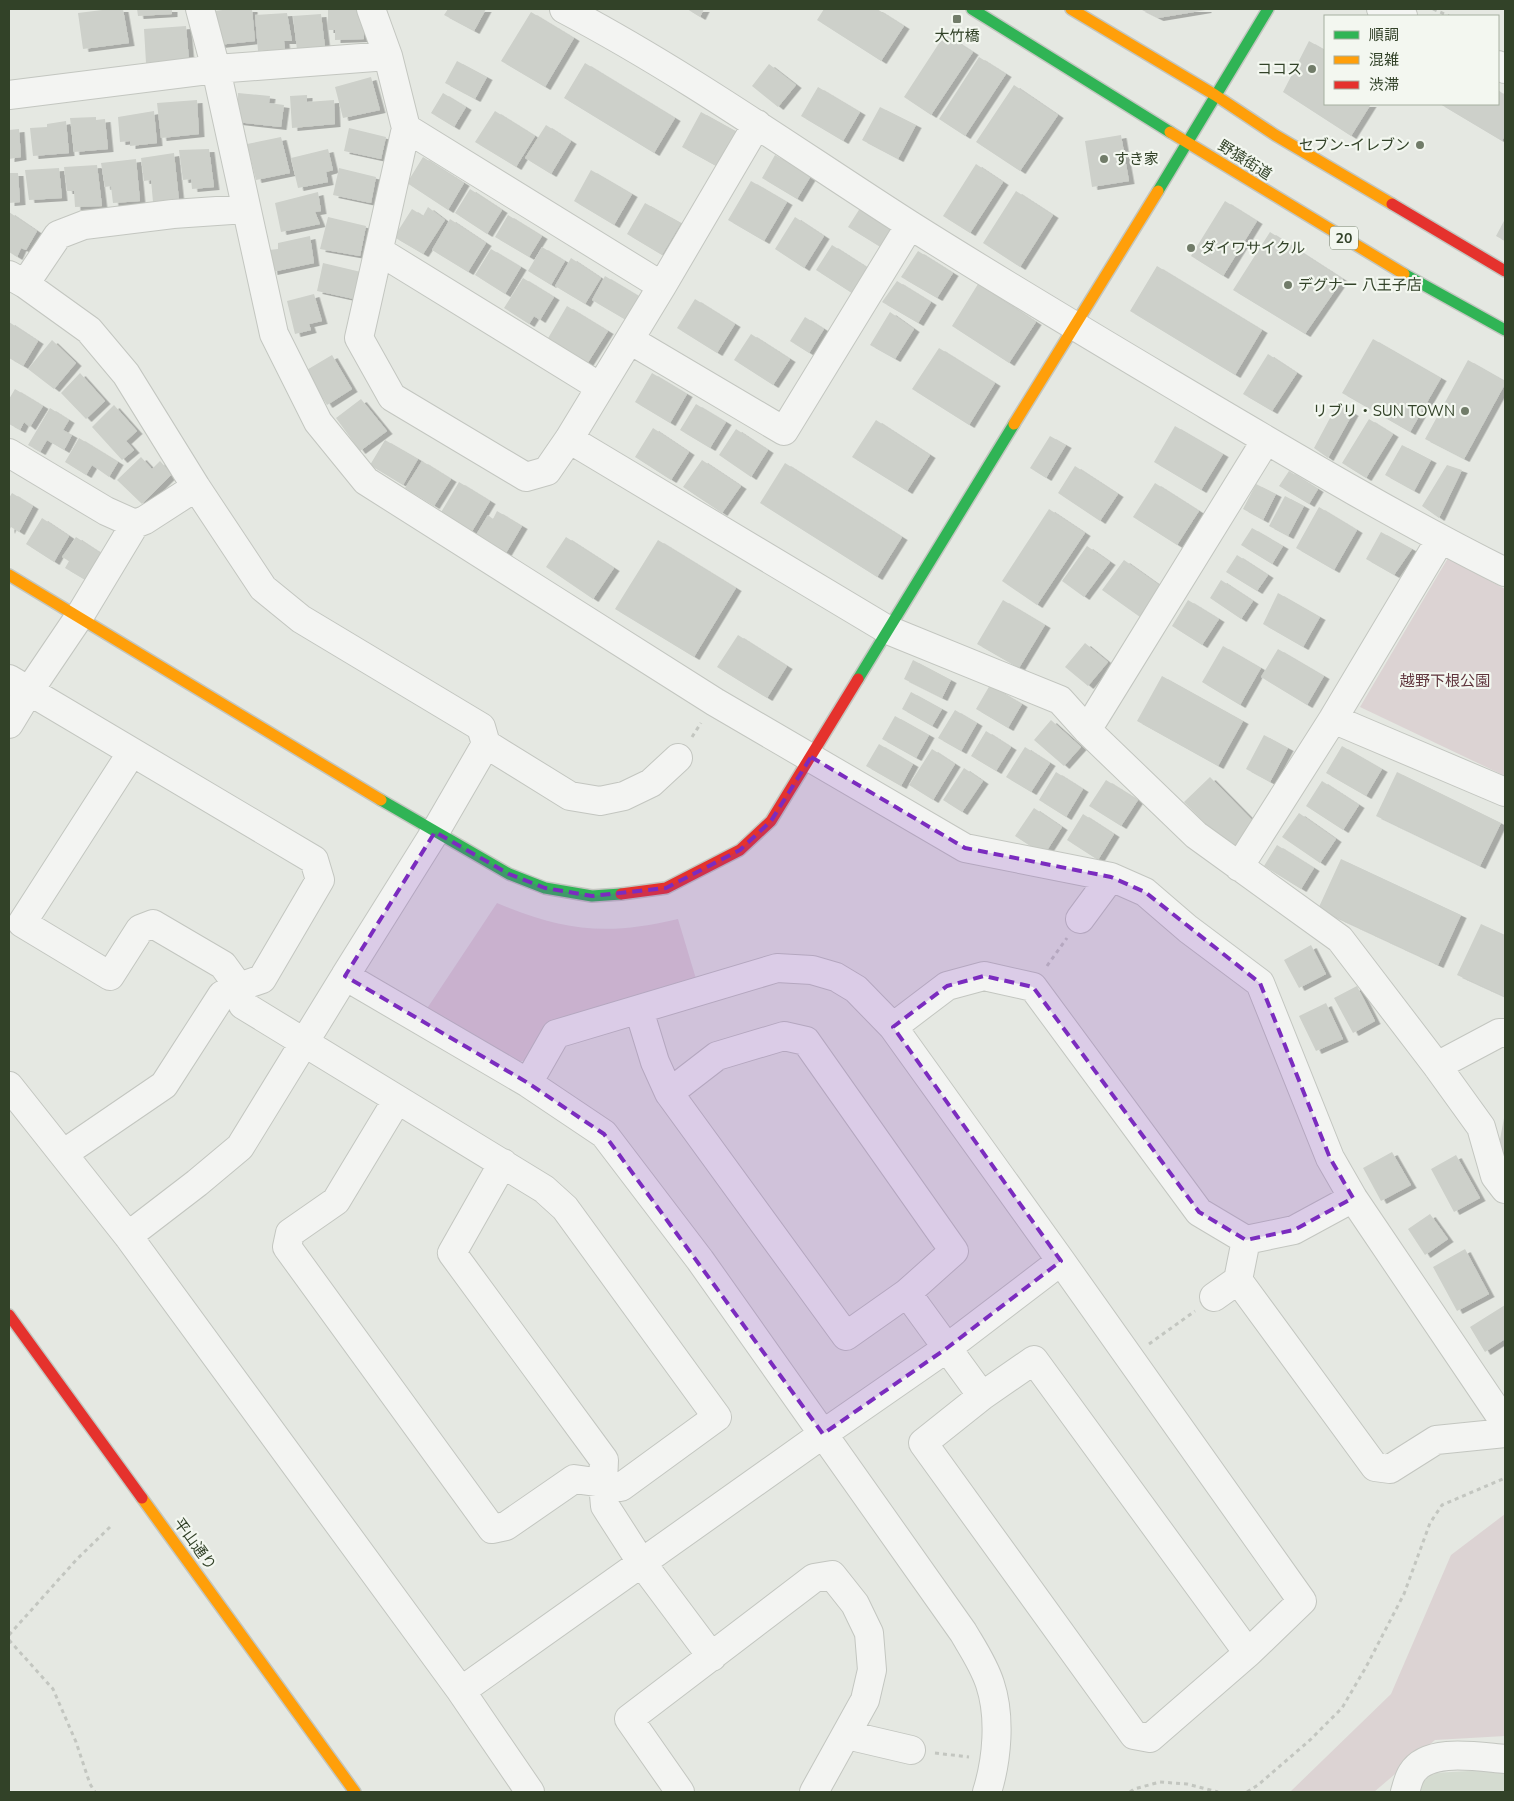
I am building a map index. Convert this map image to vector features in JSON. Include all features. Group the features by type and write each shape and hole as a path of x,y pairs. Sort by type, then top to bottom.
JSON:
{"street":[{"path":"200,9 216,69 274,334 318,422 366,481 715,702 965,848 1111,877 1145,892 1188,929 1260,983 1330,1158 1353,1198 1505,1423"},
{"path":"371,9 388,56 406,128 359,338 392,397 526,478 548,471 569,439 630,340 756,124"},
{"path":"564,9 599,27 756,124 910,225 1074,326 1266,440 1440,540 1505,572"},
{"name":"野猿街道","path":"972,9 1379,259 1505,330"},
{"path":"1071,9 1215,95 1283,140 1505,271"},
{"path":"9,575 435,832 509,874 545,888 592,896 666,888 740,850 770,821 1268,9"},
{"path":"1381,9 1400,15"},
{"path":"9,96 216,69 388,56"},
{"path":"406,128 662,286"},
{"path":"246,209 173,214 84,225 58,235 17,280 89,330 126,374 196,488 263,588 300,619 481,727 486,744 570,796 600,801 624,796 651,783 678,758"},
{"path":"630,340 784,431 910,225"},
{"path":"379,251 600,387"},
{"path":"569,439 888,630 1060,700 1087,730 1196,835 1340,939 1481,1127 1495,1176 1505,1189"},
{"path":"1087,730 1266,440"},
{"path":"9,453 106,511 135,524"},
{"path":"9,724 19,685 78,617 135,524 145,520 196,488"},
{"path":"1239,867 1333,719 1440,540"},
{"path":"19,685 314,860 320,880 262,979 222,995 164,1084 63,1154"},
{"path":"1333,719 1505,792"},
{"path":"128,1236 197,1184 240,1147 435,832 486,744"},
{"path":"132,752 22,923 110,976 140,928 153,924 223,965 239,987 243,1005 544,1189 565,1208 717,1417 621,1488 603,1483 574,1479 506,1526 492,1529 287,1247 290,1233 336,1201 397,1100"},
{"path":"1080,919 1111,877"},
{"path":"528,1082 556,1034 777,968 812,970 836,977 856,989 893,1027 1062,1260 1138,1352 1302,1601 1248,1653 1150,1738 1134,1735 923,1443 982,1396 1034,1360 1248,1653"},
{"path":"345,976 528,1082 604,1134 700,1260 963,1632 980,1659 991,1686 997,1724 985,1759 987,1792"},
{"path":"893,1027 947,986 984,976 1038,979 1199,1212 1246,1240 1294,1230 1353,1198"},
{"path":"639,1010 655,1062 670,1093 846,1336 907,1293 954,1252 806,1042 784,1036 717,1056 670,1093"},
{"path":"1437,1066 1499,1033 1505,1033"},
{"path":"9,1086 128,1236 461,1691 530,1792"},
{"path":"503,1163 452,1253 604,1460 605,1506 641,1562 712,1657"},
{"path":"1214,1297 1238,1280 1246,1240"},
{"path":"461,1691 641,1562 947,1348 1062,1260"},
{"path":"1238,1280 1375,1467 1390,1469 1436,1440 1505,1433"},
{"path":"907,1293 982,1396"},
{"name":"平山通り","path":"9,1315 355,1792"},
{"path":"680,1792 629,1719 814,1578 832,1575 855,1604 869,1633 872,1670 865,1700 814,1792"},
{"path":"847,1735 911,1750"},
{"path":"1405,1792 1412,1773 1423,1762 1444,1755 1505,1759"}],"path":[{"path":"1433,9 1447,15"},
{"path":"678,758 715,702"},
{"path":"1038,979 1080,919"},
{"path":"1138,1352 1214,1297"},
{"path":"1247,1792 1258,1785 1310,1740 1342,1708 1404,1594 1430,1523 1442,1506 1505,1478"},
{"path":"9,1635 77,1558 110,1527"},
{"path":"9,1640 53,1689 76,1742 90,1784 95,1792"},
{"path":"911,1750 985,1759"},
{"path":"1130,1792 1134,1789 1160,1782 1187,1784 1218,1792"}],"highlighted area":[{"path":"811,757 965,848 1111,877 1145,892 1260,983 1330,1158 1353,1198 1294,1230 1246,1240 1199,1212 1033,987 984,976 947,986 893,1027 1061,1261 947,1348 823,1434 604,1134 528,1083 345,976 435,832 509,874 545,888 592,896 666,888 740,850 771,821"}],"shaded area":[{"path":"1505,1769 1505,1792 1411,1792 1433,1773"}],"green space":[{"name":"越野下根公園","path":"1448,558 1505,589 1505,776 1360,707"},
{"path":"497,903 543,920 586,928 629,928 678,919 697,982 527,1060 508,1064 424,1013"},
{"path":"1505,1514 1505,1736 1435,1740 1374,1792 1290,1792 1391,1694 1451,1555"}],"building":[{"path":"123,9 129,43 83,49 78,13"},
{"path":"137,9 172,9 172,14 138,16"},
{"path":"252,9 255,41 218,45 215,11"},
{"path":"328,9 363,10 364,39 335,40 335,30 328,30"},
{"path":"448,9 486,9 474,31 444,15"},
{"path":"687,9 704,9 700,17"},
{"path":"824,9 877,9 904,26 881,61 817,20"},
{"path":"1140,9 1206,9 1206,10 1158,18"},
{"path":"531,12 574,38 545,87 501,61"},
{"path":"287,13 292,41 284,41 285,49 258,51 255,15"},
{"path":"321,14 325,47 297,50 293,16"},
{"path":"186,26 189,60 146,63 144,29"},
{"path":"945,34 973,52 931,115 904,97"},
{"path":"1309,41 1324,49 1324,105 1370,105 1351,136 1283,92"},
{"path":"979,57 1006,74 965,136 939,119"},
{"path":"457,61 487,77 475,99 445,83"},
{"path":"585,63 675,118 654,153 564,98"},
{"path":"769,64 796,85 778,107 752,86"},
{"path":"371,77 380,110 343,118 335,87"},
{"path":"1014,85 1058,115 1020,171 976,142"},
{"path":"818,87 860,112 843,141 801,116"},
{"path":"1499,91 1505,95 1505,135 1502,141 1442,105 1499,105"},
{"path":"238,93 270,96 269,103 284,105 281,127 237,122"},
{"path":"443,93 466,107 454,127 431,113"},
{"path":"307,95 307,102 334,100 335,124 292,128 290,96"},
{"path":"197,100 199,134 161,138 157,103"},
{"path":"880,107 916,125 898,159 862,140"},
{"path":"154,111 157,143 130,146 130,141 120,142 118,117"},
{"path":"495,111 535,136 516,167 475,142"},
{"path":"701,112 737,132 718,167 682,147"},
{"path":"96,117 96,120 105,119 108,149 74,152 70,118"},
{"path":"66,121 69,153 33,156 30,128 47,127 47,124"},
{"path":"546,125 571,141 551,174 525,158"},
{"path":"349,128 386,137 381,159 344,151"},
{"path":"19,129 21,157 9,159 9,130"},
{"path":"1121,135 1129,181 1092,187 1085,141"},
{"path":"281,137 290,173 256,180 247,144"},
{"path":"209,149 214,187 192,189 191,179 183,180 179,150"},
{"path":"328,149 333,170 326,172 328,182 298,188 291,158"},
{"path":"174,153 179,200 153,202 151,180 144,181 141,158"},
{"path":"775,155 811,176 797,199 762,178"},
{"path":"423,157 464,183 448,210 407,183"},
{"path":"136,159 140,201 113,203 111,186 105,187 101,163"},
{"path":"976,164 1003,182 970,233 943,216"},
{"path":"97,165 102,206 75,207 74,191 67,191 64,167"},
{"path":"59,168 62,198 29,200 25,170"},
{"path":"339,168 376,177 371,203 333,195"},
{"path":"591,170 632,194 614,225 574,201"},
{"path":"9,173 18,173 20,202 9,203"},
{"path":"751,181 787,202 764,241 728,220"},
{"path":"470,189 502,210 487,234 455,213"},
{"path":"1016,191 1053,215 1020,267 983,243"},
{"path":"318,192 321,211 315,212 320,224 281,232 275,203"},
{"path":"1225,201 1257,221 1223,276 1191,256"},
{"path":"864,202 898,224 882,248 848,227"},
{"path":"645,203 681,223 662,255 627,234"},
{"path":"428,207 445,220 423,254 394,237 412,209 423,216"},
{"path":"9,212 37,231 26,250 21,248 17,257 9,252"},
{"path":"508,215 542,236 529,257 495,237"},
{"path":"328,217 366,226 360,256 320,249"},
{"path":"795,217 824,236 804,268 775,249"},
{"path":"450,219 486,243 468,272 432,250"},
{"path":"1505,219 1505,241 1496,236"},
{"name":"デグナー 八王子店","path":"1270,232 1343,279 1305,334 1233,290"},
{"path":"310,236 314,263 272,272 269,250 278,249 278,243"},
{"path":"832,245 874,272 858,297 816,270"},
{"path":"542,247 565,261 551,285 528,271"},
{"path":"491,249 521,267 505,294 475,275"},
{"path":"918,251 953,273 937,298 901,277"},
{"path":"571,258 601,278 585,304 555,286"},
{"path":"323,263 361,272 354,299 317,291"},
{"path":"1157,266 1262,330 1235,375 1130,311"},
{"path":"605,276 640,297 626,320 592,300"},
{"path":"523,278 554,297 540,320 534,316 529,324 504,308"},
{"path":"897,281 931,302 918,323 882,302"},
{"path":"978,284 1036,322 1009,363 952,326"},
{"path":"314,294 322,321 309,324 311,330 295,334 287,301"},
{"path":"695,299 735,324 717,353 677,328"},
{"path":"567,306 608,331 587,364 547,340"},
{"path":"890,312 914,329 895,359 870,345"},
{"path":"805,317 824,329 809,353 790,341"},
{"path":"9,322 38,341 23,366 9,358"},
{"path":"751,334 790,359 773,385 734,360"},
{"path":"1373,339 1441,378 1410,432 1342,393"},
{"path":"52,340 76,363 54,389 28,369"},
{"path":"939,348 995,383 969,425 912,389"},
{"path":"1268,354 1297,373 1272,411 1243,394"},
{"path":"332,355 352,389 327,405 305,371"},
{"name":"リブリ・SUN TOWN","path":"1468,360 1505,381 1505,384 1464,459 1425,439"},
{"path":"80,373 105,401 86,419 61,393"},
{"path":"652,373 687,394 670,423 635,402"},
{"path":"15,389 43,406 30,427 24,422 20,430 9,424 9,399"},
{"path":"361,399 387,431 360,451 336,418"},
{"path":"1338,403 1353,413 1328,458 1314,448"},
{"path":"696,404 726,422 710,448 680,430"},
{"path":"114,405 137,431 126,441 134,450 122,460 92,427"},
{"path":"50,408 69,420 63,430 72,435 64,450 47,440 40,452 28,445"},
{"path":"1369,419 1393,434 1366,478 1342,463"},
{"path":"876,420 930,455 907,491 852,457"},
{"path":"1175,426 1223,454 1201,490 1154,462"},
{"path":"653,428 689,452 671,480 635,457"},
{"path":"736,429 768,450 751,477 719,455"},
{"path":"1050,436 1066,445 1046,478 1030,468"},
{"path":"79,438 118,462 109,477 92,465 86,475 65,462"},
{"path":"385,440 418,459 403,485 370,465"},
{"path":"1402,445 1431,460 1414,491 1385,475"},
{"path":"141,457 152,469 160,461 172,474 142,504 117,480"},
{"path":"702,460 741,486 722,513 683,487"},
{"path":"422,461 451,479 434,506 405,488"},
{"path":"785,463 902,537 877,577 760,503"},
{"path":"1447,465 1462,470 1439,518 1422,506"},
{"path":"1075,466 1118,494 1100,521 1058,493"},
{"path":"1289,471 1318,489 1309,504 1279,486"},
{"path":"459,482 490,501 471,533 440,514"},
{"path":"1155,483 1199,511 1177,545 1133,517"},
{"path":"1256,484 1276,494 1263,520 1243,509"},
{"path":"12,493 33,506 19,532 11,527 9,531 9,498"},
{"path":"1285,496 1304,506 1288,536 1269,526"},
{"path":"1319,507 1357,530 1334,570 1296,548"},
{"path":"1049,509 1085,533 1037,605 1002,581"},
{"path":"497,511 522,526 506,553 476,535 488,515 493,519"},
{"path":"42,518 69,536 54,562 26,544"},
{"path":"1252,528 1283,546 1272,564 1241,545"},
{"path":"1381,532 1412,549 1394,575 1366,559"},
{"path":"76,537 102,554 87,581 65,568 69,561 62,557"},
{"path":"566,537 614,568 593,599 546,567"},
{"path":"658,540 736,588 694,657 615,609"},
{"path":"1087,546 1110,562 1084,597 1062,581"},
{"path":"1237,555 1268,575 1257,591 1226,572"},
{"path":"1124,560 1162,587 1140,617 1102,590"},
{"path":"1221,580 1253,601 1241,619 1210,598"},
{"path":"1278,593 1320,617 1303,647 1263,624"},
{"path":"1003,600 1045,625 1019,668 977,644"},
{"path":"1188,600 1219,619 1202,645 1172,626"},
{"path":"738,635 787,666 767,698 717,667"},
{"path":"1085,643 1108,662 1088,686 1065,667"},
{"path":"1223,646 1261,668 1240,705 1202,682"},
{"path":"1278,649 1324,676 1307,705 1261,677"},
{"path":"913,660 951,680 942,698 904,679"},
{"path":"1162,676 1243,721 1218,766 1137,721"},
{"path":"990,685 1022,704 1008,728 976,709"},
{"path":"911,692 942,709 932,726 902,709"},
{"path":"955,710 977,723 961,751 938,738"},
{"path":"895,716 929,735 916,758 882,739"},
{"path":"1051,720 1081,747 1064,766 1034,740"},
{"path":"986,731 1011,747 996,771 971,756"},
{"path":"1264,735 1288,748 1270,782 1246,769"},
{"path":"879,744 913,764 901,786 866,766"},
{"path":"1342,746 1382,769 1366,796 1326,773"},
{"path":"1025,747 1050,763 1031,792 1006,777"},
{"path":"932,749 955,764 933,800 909,785"},
{"path":"964,768 983,781 962,812 943,800"},
{"path":"1056,772 1083,789 1066,817 1039,800"},
{"path":"1397,772 1501,823 1480,866 1376,816"},
{"path":"1210,777 1259,827 1233,852 1184,802"},
{"path":"1106,780 1138,800 1121,826 1089,806"},
{"path":"1322,781 1359,805 1343,830 1306,806"},
{"path":"1034,808 1062,827 1044,855 1015,836"},
{"path":"1299,813 1336,839 1320,863 1282,837"},
{"path":"1083,814 1114,834 1098,860 1067,840"},
{"path":"1277,845 1314,868 1301,889 1264,866"},
{"path":"1341,859 1461,915 1438,965 1318,909"},
{"path":"1481,924 1505,935 1505,997 1457,975"},
{"path":"1311,945 1326,974 1299,988 1284,960"},
{"path":"1357,986 1375,1021 1353,1033 1334,998"},
{"path":"1326,1003 1343,1039 1316,1051 1299,1016"},
{"path":"1505,1119 1505,1151 1498,1150"},
{"path":"1392,1152 1411,1185 1381,1201 1363,1168"},
{"path":"1456,1155 1480,1198 1454,1212 1431,1169"},
{"path":"1430,1214 1448,1239 1425,1255 1408,1229"},
{"path":"1465,1249 1489,1294 1457,1311 1433,1267"},
{"path":"1505,1305 1505,1339 1485,1352 1470,1327"}],"traffic: fast":[{"path":"972,9 1170,132"},
{"path":"1158,191 1268,9"},
{"path":"1404,274 1505,330"},
{"path":"858,679 1014,424"},
{"path":"381,800 509,874 545,888 592,896 621,894"}],"traffic: slow":[{"path":"1071,9 1215,95 1275,135 1392,204"},
{"path":"1170,132 1404,274"},
{"path":"1014,424 1158,191"},
{"path":"9,575 381,800"},
{"path":"142,1498 355,1792"}],"traffic: jam":[{"path":"1392,204 1505,271"},
{"path":"621,894 666,888 740,850 771,821 858,679"},
{"path":"9,1315 142,1498"}],"place":[{"name":"大竹橋","path":"957,19"},
{"name":"ココス","path":"1312,69"},
{"name":"セブン-イレブン","path":"1420,145"},
{"name":"すき家","path":"1104,159"},
{"name":"ダイワサイクル","path":"1191,248"},
{"name":"デグナー 八王子店","path":"1288,285"},
{"name":"リブリ・SUN TOWN","path":"1465,411"}]}
